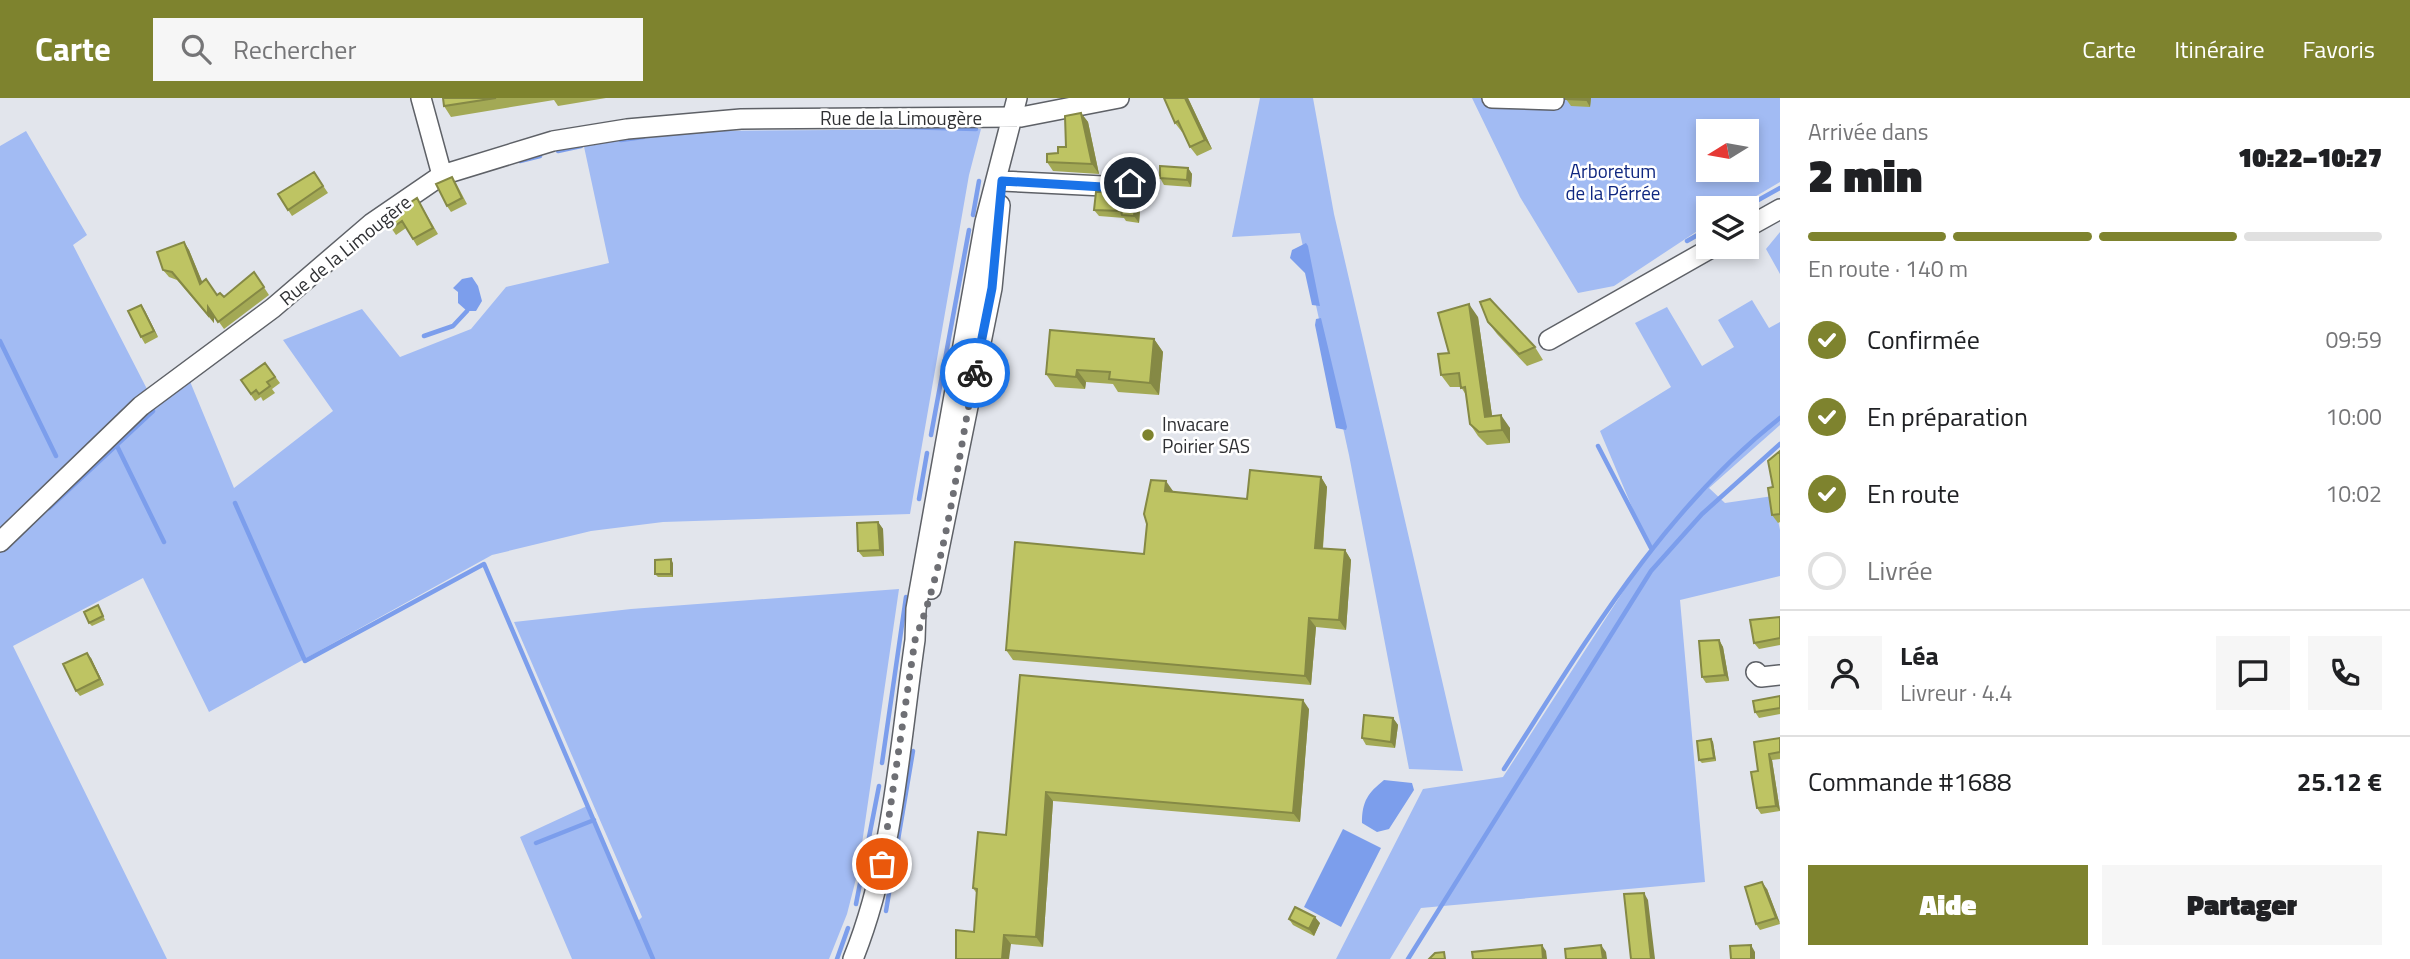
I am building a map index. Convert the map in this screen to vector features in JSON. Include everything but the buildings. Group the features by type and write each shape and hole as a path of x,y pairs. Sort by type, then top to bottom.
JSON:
{"street":[{"path":"421,98 442,175"},
{"name":"Rue de la Limougère","path":"0,542 141,406 273,308 372,223 442,175 553,141 627,129 741,120 1015,111 1119,98"},
{"path":"1492,98 1554,100"},
{"path":"853,959 872,906 882,864 915,640 916,609 947,427 988,209 1015,111"},
{"path":"915,640 926,612 942,546 992,288 1002,159"},
{"path":"1002,181 1103,187 1130,183"},
{"path":"1759,221 1780,209"},
{"path":"1549,340 1696,257"},
{"path":"1756,672 1761,677 1780,675"}],"green space":[{"path":"1260,98 1313,98 1334,214 1463,771 1409,769 1349,455 1300,233 1232,237"},
{"name":"Arboretum de la Pérrée","path":"1472,98 1780,98 1780,182 1756,196 1696,196 1696,232 1614,286 1578,293 1520,197"},
{"path":"981,129 969,175 910,514 663,522 591,531 492,555 209,712 143,578 13,646 167,959 0,959 0,146 26,131 87,235 73,245 148,391 189,379 234,488 333,411 283,340 362,309 400,357 471,329 506,287 609,263 583,142 698,131"},
{"path":"1780,232 1780,274 1766,249"},
{"path":"1752,300 1769,328 1780,322 1780,425 1709,488 1725,503 1773,496 1780,530 1780,576 1680,600 1705,882 1421,908 1390,959 1336,959 1423,789 1503,777 1650,550 1600,431 1671,387 1635,323 1667,307 1702,366 1734,347 1718,320"},
{"path":"899,589 858,871 847,914 829,959 572,959 520,837 587,806 638,921 642,917 514,622 631,609"}],"shaded area":[{"path":"1306,243 1320,306 1312,305 1305,273 1290,258 1292,250"},
{"path":"472,277 482,301 476,311 467,311 458,303 458,292 453,288 462,279"},
{"path":"1321,318 1346,430 1336,428 1315,325 1316,319"},
{"path":"1384,780 1412,783 1414,790 1389,829 1377,832 1362,823 1362,815 1367,798"},
{"path":"1343,829 1381,848 1341,927 1304,907"}],"waterway":[{"path":"900,127 976,129"},
{"path":"621,140 643,137"},
{"path":"558,151 581,146"},
{"path":"520,161 540,156"},
{"path":"973,215 979,181"},
{"path":"1759,200 1780,188"},
{"path":"931,435 969,230"},
{"path":"1687,241 1696,236"},
{"path":"424,336 453,326 467,311"},
{"path":"0,341 56,456"},
{"path":"49,508 153,411"},
{"path":"1504,769 1596,627 1662,537 1737,455 1780,418"},
{"path":"1408,959 1651,571 1702,514 1780,444"},
{"path":"117,446 164,542"},
{"path":"1598,446 1651,548"},
{"path":"919,499 927,453"},
{"path":"235,503 305,661 484,564 653,959"},
{"path":"882,763 906,597"},
{"path":"886,911 913,751"},
{"path":"856,904 879,786"},
{"path":"536,843 594,820"},
{"path":"837,959 848,928"}],"way so far":[{"path":"882,864 915,640 926,612 942,546 975,373"}],"place":[{"name":"Invacare Poirier SAS","path":"1148,435"}],"route":[{"path":"975,373 992,288 1002,181 1103,187 1130,183"}]}
